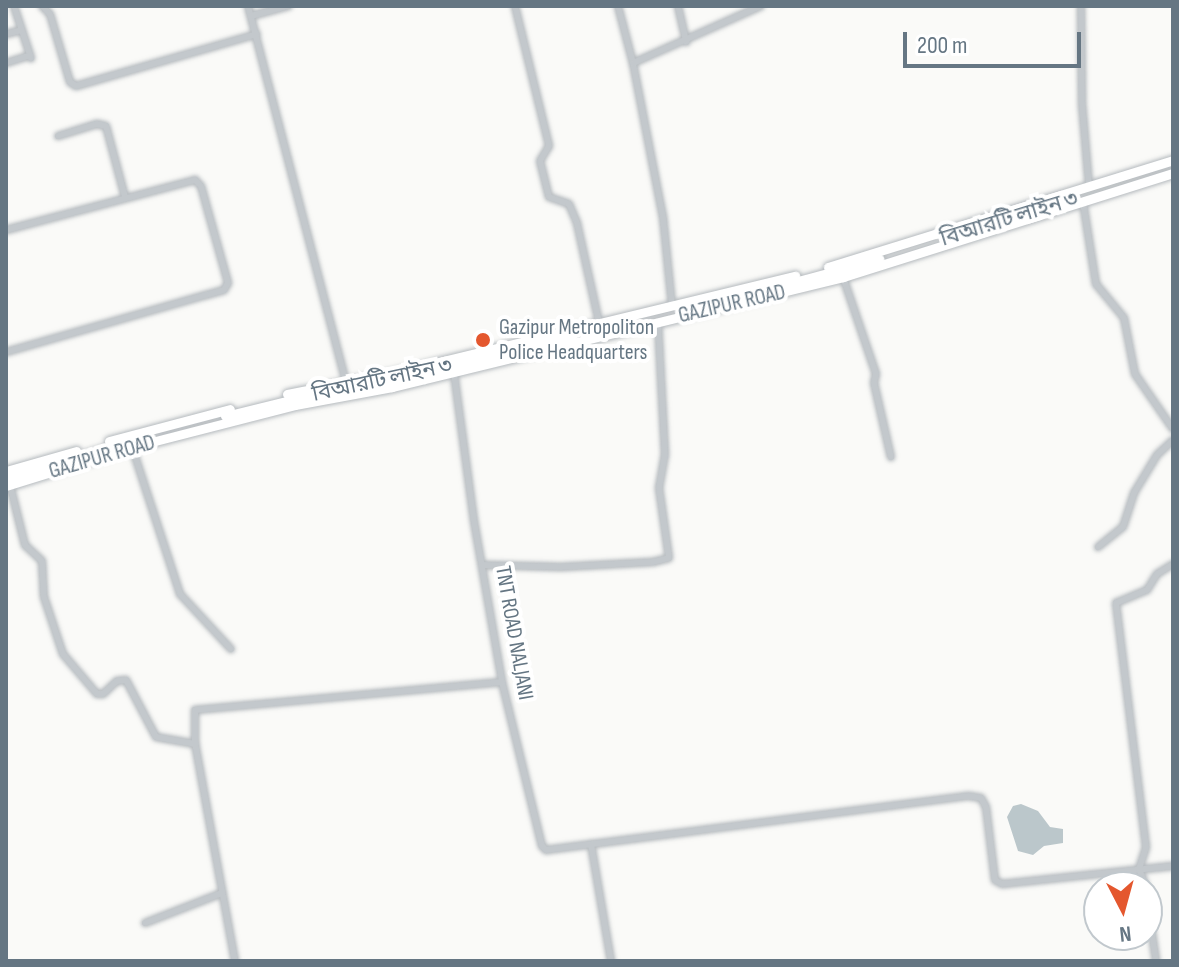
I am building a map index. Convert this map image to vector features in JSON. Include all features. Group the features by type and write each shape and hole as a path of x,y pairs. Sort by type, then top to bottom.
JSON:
{"main road":[{"name":"GAZIPUR ROAD","path":"6,471 186,420 820,270 1173,160"},
{"name":"বিআরটি লাইন ৩","path":"7,483 173,429 294,399 391,381 810,279 1173,167"},
{"name":"GAZIPUR ROAD","path":"7,483 295,405 454,373 843,277 1173,173"}],"street":[{"path":"6,63 31,57 14,6"},
{"path":"42,6 50,14 70,82 76,86 257,34"},
{"path":"248,6 346,382"},
{"path":"251,16 289,6"},
{"path":"515,6 549,146 540,161 549,197 569,204 577,223 599,322"},
{"path":"618,6 633,63 663,217 672,306"},
{"path":"678,6 686,42"},
{"path":"633,63 686,42 750,8 761,6"},
{"path":"1081,6 1082,104 1089,187"},
{"path":"6,34 22,30"},
{"path":"58,136 97,124 106,126 125,197"},
{"path":"6,230 191,179 198,181 227,287 6,352"},
{"path":"1083,202 1096,284 1124,318 1132,366 1173,429"},
{"path":"843,277 876,374 874,383 891,457"},
{"path":"483,565 561,567 653,562 669,558 659,488 665,455 658,321"},
{"name":"TNT ROAD NALJANI","path":"454,373 502,682 542,846 546,850 591,844"},
{"path":"1098,547 1123,527 1134,493 1157,455 1173,440"},
{"path":"132,447 180,594 231,649"},
{"path":"7,483 25,545 42,561 44,597 63,654 97,694 103,694 117,681 126,680 156,737 195,744"},
{"path":"1139,869 1146,847 1116,603 1147,590 1157,574 1173,564"},
{"path":"235,961 195,744 195,710 502,682"},
{"path":"611,961 591,844 969,796 981,798 986,807 995,880 1002,884 1173,866"},
{"path":"145,923 222,893"}],"shaded area":[{"path":"1021,804 1038,811 1050,827 1063,829 1063,843 1044,846 1033,855 1018,851 1007,817 1013,806"}],"place":[{"name":"Gazipur Metropoliton Police Headquarters","path":"483,340"}]}
